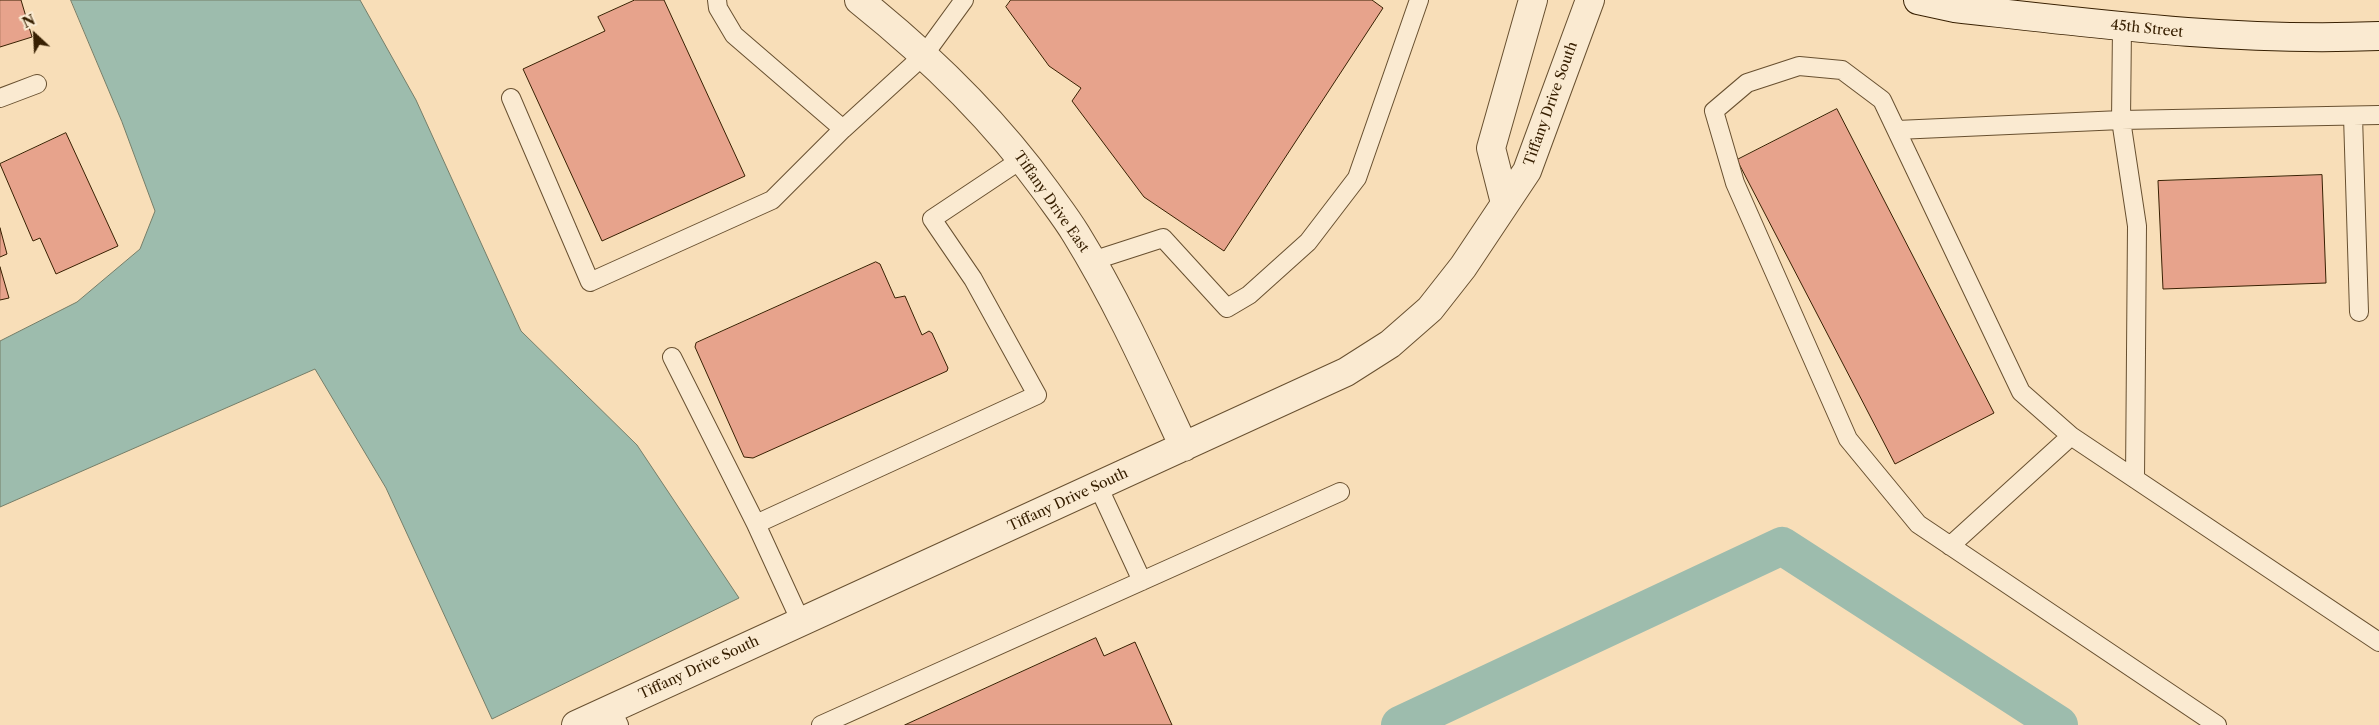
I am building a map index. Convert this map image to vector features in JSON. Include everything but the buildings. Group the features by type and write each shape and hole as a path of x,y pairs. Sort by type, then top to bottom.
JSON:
{"street":[{"name":"Tiffany Drive East","path":"859,0 951,80 1022,159 1076,233 1124,318 1184,446"},
{"path":"1505,203 1491,148 1533,0"},
{"name":"Tiffany Drive South","path":"576,725 615,717 801,622 1346,372 1390,344 1430,308 1447,288 1527,171 1590,0"},
{"name":"45th Street","path":"1918,0 1955,8 2190,34 2316,39 2379,36"}],"lane":[{"path":"717,0 718,8 734,35 843,129"},
{"path":"511,98 590,282 772,200 843,129 924,55 964,0"},
{"path":"1092,261 1163,238 1227,308 1250,294 1308,242 1356,178 1419,0"},
{"path":"2122,27 2121,120 2138,226 2135,479"},
{"path":"2217,725 1918,524 1848,439 1735,183 1714,111 1747,83 1798,66 1842,70 1882,100 2021,392 2071,436 2379,642"},
{"path":"0,98 37,84"},
{"path":"1897,130 2121,120 2379,115"},
{"path":"2353,116 2359,312"},
{"path":"756,524 1037,395 973,279 932,219 1022,159"},
{"path":"672,357 756,524 801,622"},
{"path":"1950,546 2071,436"},
{"path":"1098,486 1142,581"},
{"path":"821,725 1340,492"}],"shaded area":[{"path":"71,0 360,0 416,100 521,331 637,445 739,598 492,719 386,488 315,369 0,507 0,341 77,302 140,249 155,211 122,122"}],"waterway":[{"path":"1400,725 1782,546 2059,725"}]}
